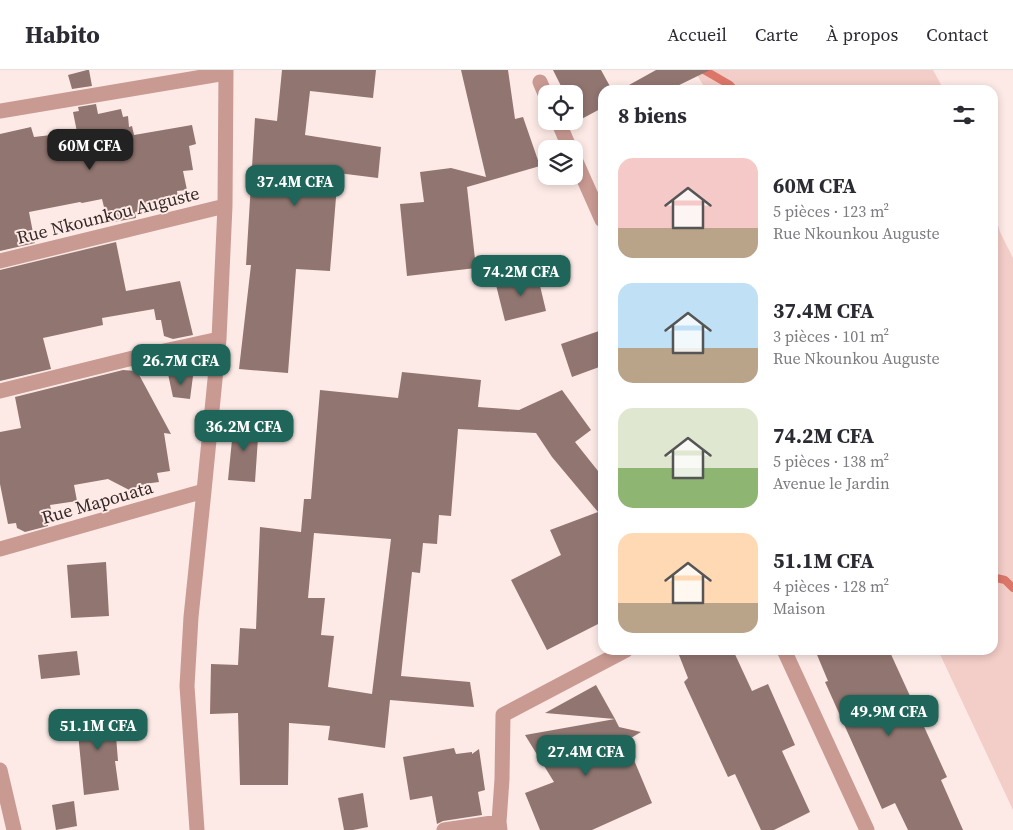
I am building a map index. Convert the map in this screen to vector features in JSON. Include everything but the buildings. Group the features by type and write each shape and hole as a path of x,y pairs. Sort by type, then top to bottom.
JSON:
{"street":[{"path":"0,111 226,71 226,206 219,340 191,616 187,686 197,830"},
{"path":"583,177 598,211"},
{"name":"Rue Nkounkou Auguste","path":"0,261 226,206"},
{"path":"0,391 141,356 219,340"},
{"name":"Rue Mapouata","path":"0,549 204,490"},
{"path":"444,830 500,826 503,715 617,655"},
{"path":"786,655 867,830"},
{"path":"0,770 14,830"}],"shaded area":[{"path":"694,70 933,70 941,85 703,85"},
{"path":"998,225 1013,258 1013,810 940,655 998,655"}],"waterway":[{"path":"704,70 730,85"},
{"path":"998,578 1005,580 1013,588"}]}
